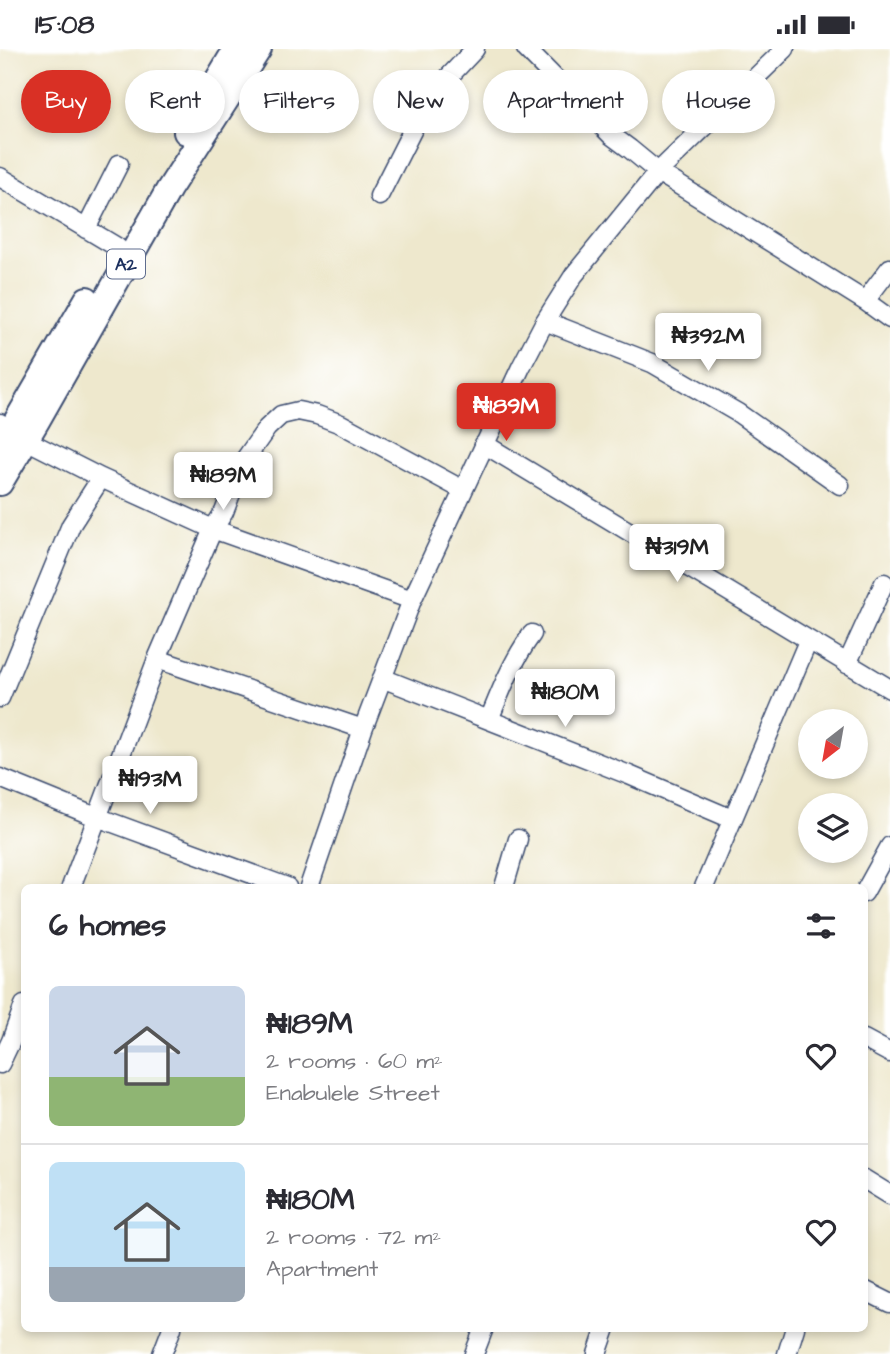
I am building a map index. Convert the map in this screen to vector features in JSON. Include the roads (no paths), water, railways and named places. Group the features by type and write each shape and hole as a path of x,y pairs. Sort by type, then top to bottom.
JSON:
{"highway":[{"name":"A2","path":"0,483 9,435 117,247 236,49"},
{"name":"A2","path":"9,435 259,49"}],"street":[{"path":"379,196 415,125 443,83 475,49"},
{"path":"526,49 611,135 658,172 890,319"},
{"path":"310,884 363,729 412,600 545,321 574,275 658,172 785,49"},
{"path":"86,229 119,164"},
{"path":"0,177 117,247"},
{"path":"865,301 890,268"},
{"path":"545,321 652,363 738,413 840,485"},
{"path":"72,884 157,659 243,463 267,428 281,415 298,411 317,415 341,424 463,490"},
{"path":"9,435 213,529 412,600"},
{"path":"484,445 890,689"},
{"path":"0,698 71,525 101,478"},
{"path":"847,664 884,583"},
{"path":"489,720 508,674 532,633"},
{"path":"705,884 808,641"},
{"path":"157,659 363,729"},
{"path":"382,678 629,775 732,819"},
{"path":"0,778 98,818 279,884"},
{"path":"506,884 518,839"},
{"path":"868,886 890,846"},
{"path":"0,1064 18,1044 21,1024"},
{"path":"868,1041 890,1053"},
{"path":"868,1181 890,1195"},
{"path":"868,1292 890,1303"},
{"path":"162,1354 170,1332"},
{"path":"474,1354 482,1332"},
{"path":"597,1354 605,1332"},
{"path":"788,1354 793,1332"}]}
